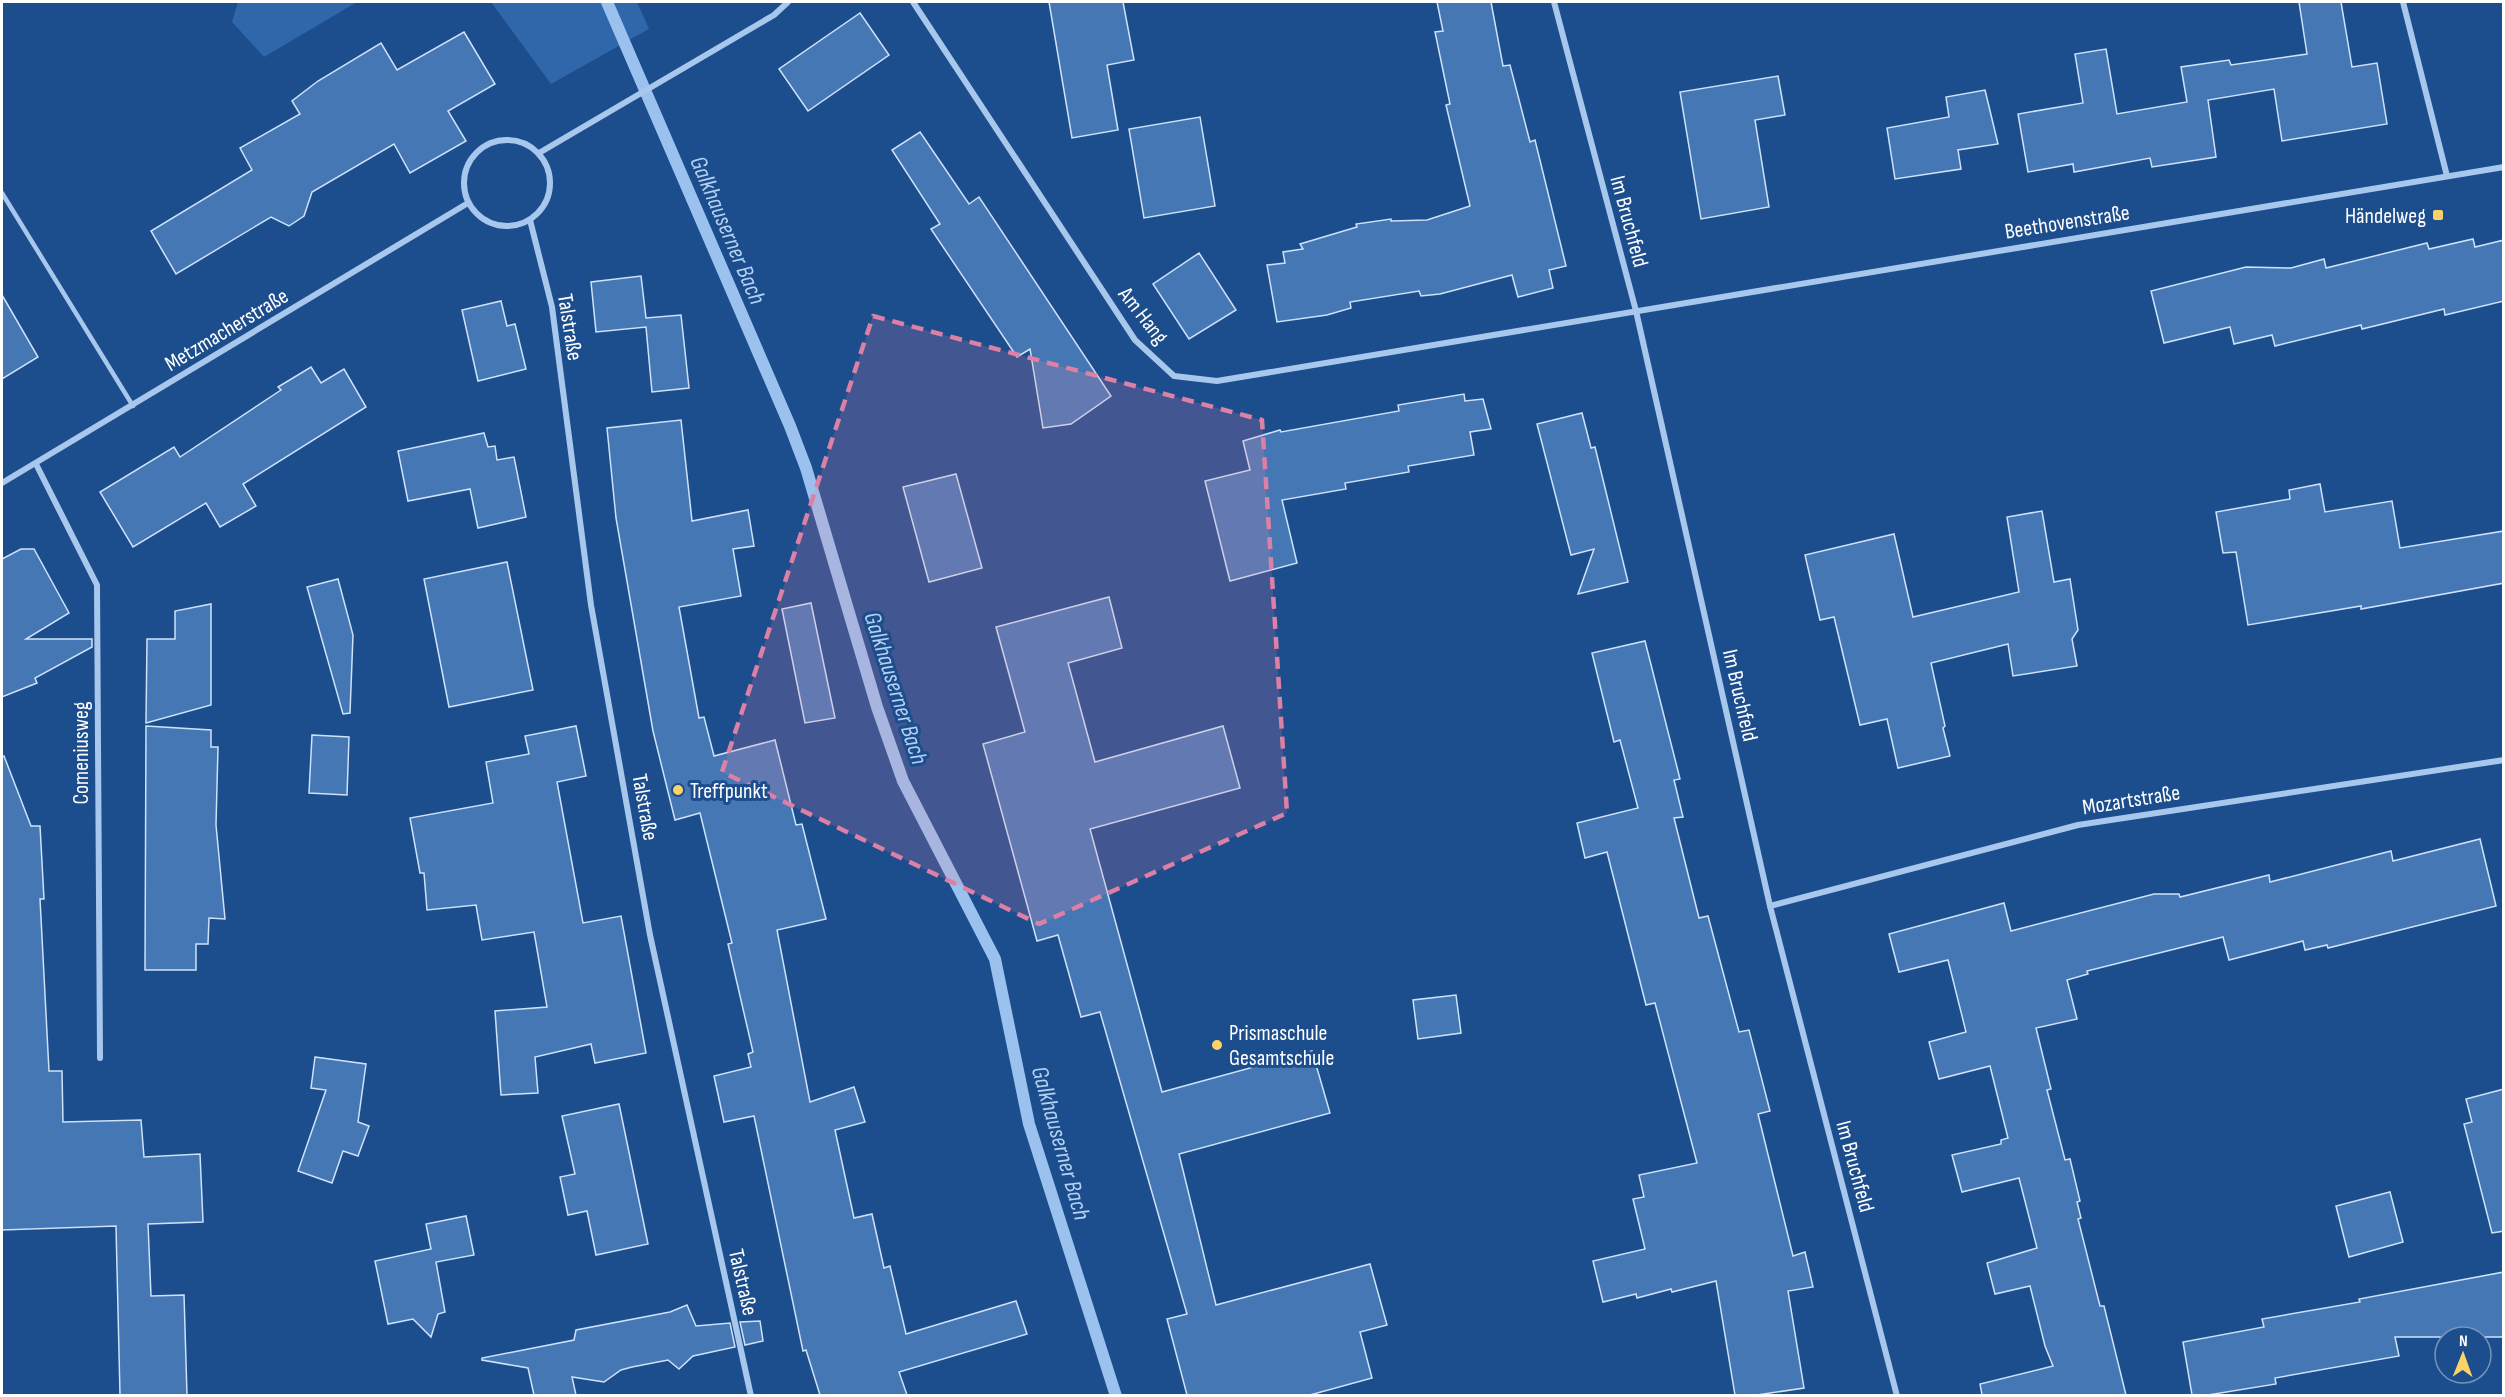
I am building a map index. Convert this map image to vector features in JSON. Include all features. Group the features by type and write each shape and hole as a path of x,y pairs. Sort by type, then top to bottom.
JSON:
{"street":[{"path":"538,153 680,72 774,15 788,2"},
{"name":"Am Hang","path":"913,2 1135,340 1174,376 1217,381 1635,311"},
{"name":"Im Bruchfeld","path":"1554,2 1635,311 1770,906 1897,1395"},
{"path":"2403,2 2447,176"},
{"path":"506,139 526,144 538,153 545,162 550,177 550,191 541,210 530,220 510,227 495,225 477,215 463,191 466,165 475,153 492,142 506,139"},
{"name":"Beethovenstraße","path":"1635,311 2504,167"},
{"name":"Metzmacherstraße","path":"2,483 468,203"},
{"name":"Talstraße","path":"530,220 552,307 591,605 650,935 751,1395"},
{"name":"Comeniusweg","path":"36,464 97,585 99,1058"},
{"name":"Mozartstraße","path":"1770,906 2078,825 2504,759"}],"lane":[{"path":"2,193 133,406"}],"highlighted area":[{"path":"873,316 1262,420 1287,813 1039,924 722,772"}],"shaded area":[{"path":"238,2 357,2 264,57 232,22"},
{"path":"491,2 637,2 649,29 551,84"}],"building":[{"path":"1049,2 1123,2 1134,60 1107,65 1118,130 1072,138"},
{"path":"1437,2 1491,2 1503,66 1510,65 1530,142 1535,140 1566,266 1549,270 1553,288 1518,297 1512,275 1440,294 1421,296 1419,291 1350,302 1351,308 1327,315 1277,322 1267,265 1285,263 1283,252 1303,249 1300,244 1357,227 1356,224 1391,219 1391,221 1427,220 1470,206 1446,105 1450,104 1435,32 1443,31"},
{"path":"2299,2 2341,2 2352,67 2377,63 2387,124 2282,141 2274,89 2208,100 2216,157 2152,167 2150,158 2074,172 2073,164 2028,172 2018,114 2083,103 2075,54 2106,49 2117,114 2187,102 2181,67 2229,60 2231,65 2307,54"},
{"path":"860,13 889,55 808,111 779,69"},
{"path":"464,32 495,84 448,111 466,141 410,173 394,144 312,192 304,216 289,226 271,217 176,274 151,231 252,170 240,148 300,114 292,101 318,81 381,43 397,70"},
{"path":"1778,76 1785,115 1755,120 1769,207 1701,219 1680,92"},
{"path":"1985,90 1998,144 1958,150 1961,169 1895,179 1887,128 1949,117 1946,97"},
{"path":"1200,117 1215,206 1144,218 1129,129"},
{"path":"920,132 969,204 979,197 1111,396 1071,424 1043,428 1030,349 1017,357 931,229 940,224 892,150"},
{"path":"2473,239 2475,247 2504,240 2504,301 2445,315 2444,309 2362,329 2361,325 2275,346 2272,335 2234,344 2230,327 2164,343 2151,291 2246,267 2291,268 2324,259 2326,268 2427,243 2429,249"},
{"path":"1199,253 1236,310 1189,339 1153,284"},
{"path":"641,276 646,318 681,315 689,388 652,392 646,327 596,332 591,282"},
{"path":"2,295 38,357 2,379"},
{"path":"501,301 507,326 515,324 526,369 478,381 462,310"},
{"path":"311,367 321,383 344,369 366,407 243,484 256,506 220,527 206,503 133,547 100,492 174,447 180,457 281,390 278,387"},
{"path":"1464,394 1465,401 1483,399 1491,429 1470,432 1474,455 1408,466 1409,472 1345,483 1346,489 1282,500 1297,563 1230,581 1205,481 1250,470 1243,441 1280,430 1281,432 1399,411 1398,405"},
{"path":"1582,413 1591,448 1595,447 1628,582 1578,594 1594,549 1571,555 1537,424"},
{"path":"681,420 692,521 748,510 754,546 733,549 741,596 679,607 699,718 704,717 714,756 775,740 796,825 802,824 826,919 777,930 810,1102 854,1087 865,1122 835,1130 854,1218 872,1214 884,1268 890,1266 906,1334 1016,1301 1027,1334 899,1372 907,1395 820,1395 806,1350 803,1351 754,1116 724,1122 714,1076 751,1067 748,1054 753,1052 728,944 732,943 700,813 675,820 653,731 616,518 607,428"},
{"path":"484,433 488,447 495,446 497,460 514,457 526,517 478,528 470,489 408,501 398,451"},
{"path":"956,474 982,568 929,582 903,487"},
{"path":"2320,484 2325,512 2392,501 2400,548 2504,531 2504,583 2361,609 2361,606 2248,625 2236,552 2223,553 2216,512 2290,499 2289,490"},
{"path":"2042,511 2054,582 2070,579 2078,630 2072,639 2077,666 2013,676 2008,644 1931,663 1950,756 1898,768 1887,719 1860,725 1834,617 1820,620 1805,555 1894,534 1913,617 2019,592 2007,517"},
{"path":"21,549 34,549 69,613 26,639 92,639 92,647 35,678 37,683 2,697 2,559"},
{"path":"507,562 533,690 449,707 424,579"},
{"path":"338,579 353,635 350,713 343,714 307,587"},
{"path":"1109,597 1122,648 1068,663 1095,762 1223,726 1240,788 1090,829 1162,1092 1312,1051 1330,1113 1179,1154 1216,1305 1370,1264 1387,1325 1360,1332 1372,1378 1310,1395 1187,1395 1167,1319 1187,1314 1100,1012 1081,1017 1058,935 1037,941 983,744 1025,732 996,627"},
{"path":"811,603 835,718 805,723 782,609"},
{"path":"211,604 211,705 146,723 147,639 175,639 175,611"},
{"path":"1645,641 1680,779 1674,780 1683,817 1674,818 1699,918 1708,916 1739,1032 1749,1030 1770,1111 1758,1114 1793,1256 1805,1252 1813,1287 1788,1291 1804,1388 1757,1395 1735,1395 1716,1281 1672,1292 1671,1289 1637,1298 1636,1294 1603,1302 1593,1261 1645,1249 1633,1199 1644,1197 1639,1175 1697,1163 1655,1003 1646,1005 1607,852 1585,858 1577,823 1638,808 1620,740 1614,742 1592,653"},
{"path":"146,726 211,730 211,747 218,747 216,825 225,919 209,918 208,944 196,944 196,970 145,970"},
{"path":"576,726 586,776 557,782 583,923 621,916 646,1053 595,1063 591,1044 535,1057 538,1093 501,1095 495,1011 547,1007 534,932 482,940 476,905 427,910 424,873 420,873 410,818 493,803 486,762 529,754 525,736"},
{"path":"312,735 349,737 347,795 309,793"},
{"path":"4,756 31,826 40,826 44,899 40,899 49,1071 62,1071 63,1122 141,1120 144,1157 200,1154 203,1222 148,1224 151,1296 184,1295 187,1395 120,1395 116,1226 2,1230 2,757"},
{"path":"2480,839 2496,906 2328,948 2327,945 2305,950 2303,941 2229,960 2223,937 2087,971 2088,974 2067,980 2077,1019 2036,1028 2051,1089 2047,1090 2065,1160 2070,1159 2080,1201 2077,1202 2081,1218 2078,1219 2100,1306 2104,1306 2126,1395 1982,1395 1980,1384 2053,1366 2045,1346 2030,1286 1995,1294 1987,1263 2037,1248 2019,1178 1962,1192 1952,1155 2001,1144 2001,1140 2008,1138 1990,1066 1939,1079 1929,1042 1966,1032 1948,960 1899,972 1889,934 2004,903 2011,931 2154,894 2179,894 2180,897 2269,875 2270,882 2391,851 2393,861"},
{"path":"1456,995 1461,1033 1418,1039 1413,1000"},
{"path":"315,1057 366,1064 358,1122 369,1126 358,1156 343,1151 332,1183 298,1171 326,1090 311,1088"},
{"path":"2504,1089 2504,1231 2492,1233 2464,1124 2472,1122 2466,1099"},
{"path":"619,1104 648,1244 596,1255 587,1211 568,1215 560,1177 575,1174 562,1116"},
{"path":"2390,1192 2403,1242 2349,1257 2336,1206"},
{"path":"466,1216 474,1255 436,1262 445,1312 438,1314 431,1337 413,1319 388,1324 375,1261 431,1249 426,1224"},
{"path":"2504,1272 2504,1337 2493,1337 2493,1325 2433,1325 2433,1337 2395,1337 2399,1356 2275,1378 2276,1384 2208,1395 2192,1395 2183,1342 2264,1327 2262,1319 2360,1302 2359,1299"},
{"path":"687,1305 696,1326 730,1323 735,1347 693,1356 679,1369 668,1360 621,1370 604,1382 572,1377 576,1395 534,1395 528,1368 482,1360 482,1358 574,1340 576,1330 670,1312"},
{"path":"760,1321 763,1341 745,1345 740,1322"}],"waterway":[{"name":"Galkhauserner Bach","path":"607,2 806,468 877,707 903,781 995,959 1029,1124 1116,1396"}],"place":[{"name":"Händelweg","path":"2438,215"},
{"name":"Treffpunkt","path":"678,790"},
{"name":"Prismaschule Gesamtschule","path":"1217,1045"}]}
